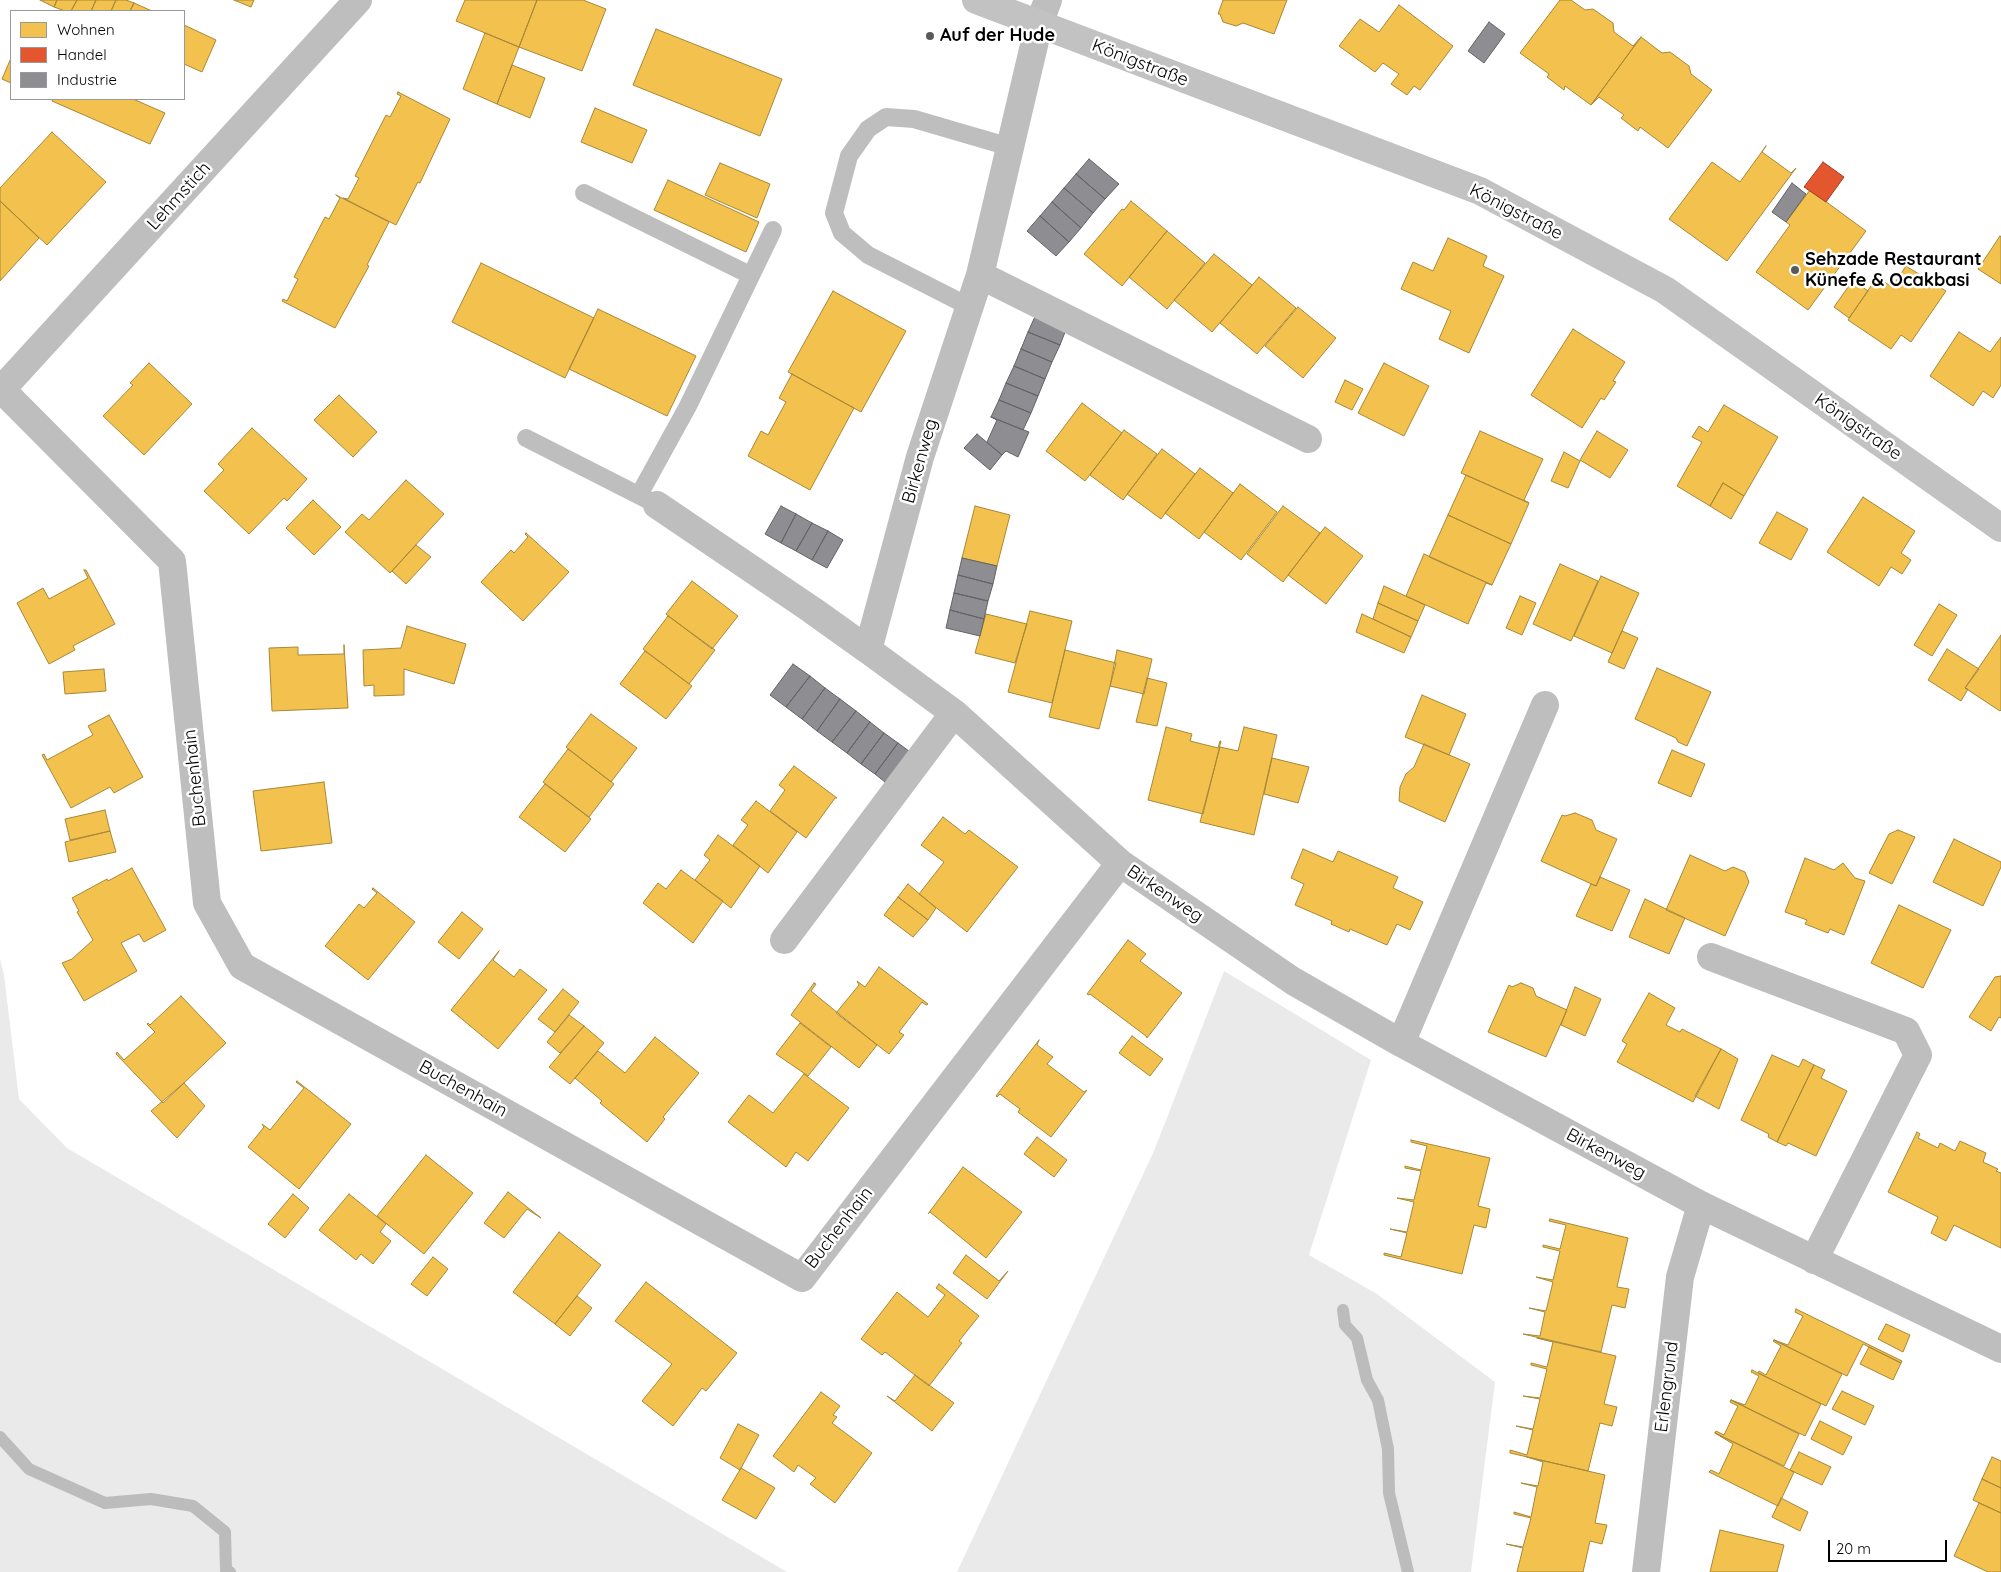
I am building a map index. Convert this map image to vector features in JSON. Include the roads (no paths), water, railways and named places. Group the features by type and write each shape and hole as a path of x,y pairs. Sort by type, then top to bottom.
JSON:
{"main road":[{"name":"Königstraße","path":"976,0 1044,12 1480,191 1665,290 2001,528"}],"street":[{"name":"Lehmstich","path":"1,390 358,0"},
{"name":"Birkenweg","path":"868,650 920,457 980,275 1044,12"},
{"path":"980,275 1308,439"},
{"name":"Buchenhain","path":"1,390 172,561 207,903 242,966 802,1278 1120,863"},
{"name":"Birkenweg","path":"648,500 812,610 954,713 1120,863 1293,981 1400,1043 1701,1206 2001,1349"},
{"path":"1400,1043 1545,705"},
{"path":"784,940 954,713"},
{"path":"1711,957 1906,1031 1918,1055 1814,1260"},
{"name":"Erlengrund","path":"1646,1572 1680,1276 1701,1206"}],"lane":[{"path":"970,307 868,255 842,233 834,213 849,156 868,130 886,117 914,119 1010,147"},
{"path":"584,194 750,275"},
{"path":"526,438 648,500 688,406 750,275 774,230"}],"waterway":[{"path":"1343,1310 1345,1325 1357,1338 1367,1380 1378,1400 1388,1449 1389,1493 1408,1572"},
{"path":"0,1437 29,1469 105,1503 151,1499 193,1506 225,1532 226,1570 230,1572"}],"place":[{"name":"Auf der Hude","path":"930,36"},
{"name":"Sehzade Restaurant Künefe & Ocakbasi","path":"1795,270"}]}
